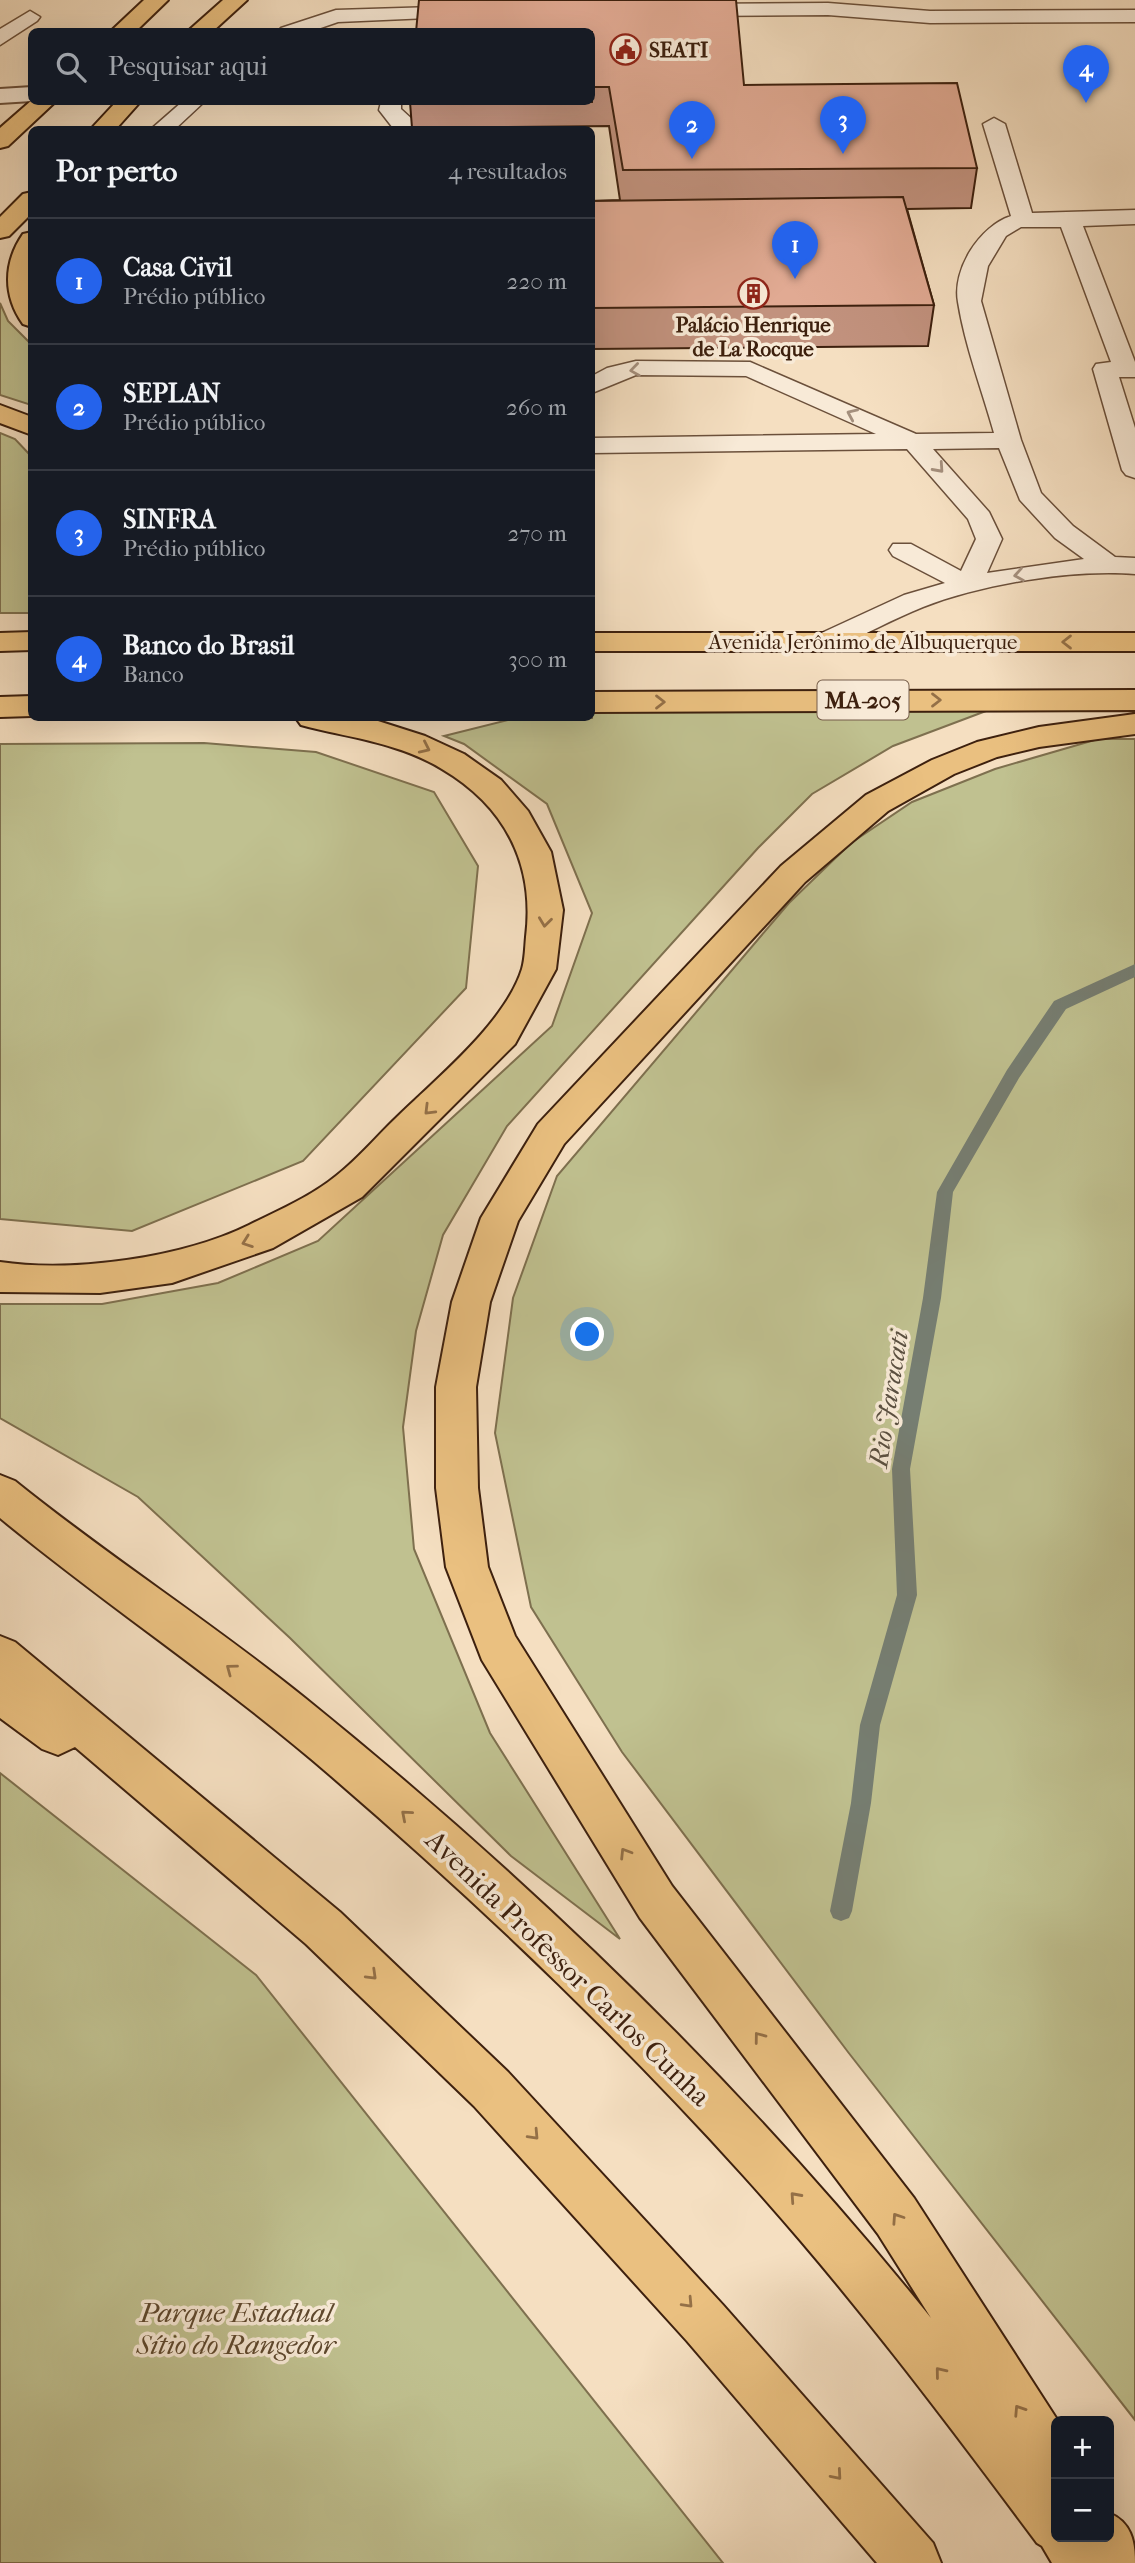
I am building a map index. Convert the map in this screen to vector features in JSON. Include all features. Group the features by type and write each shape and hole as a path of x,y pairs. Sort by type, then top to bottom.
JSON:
{"main road":[{"path":"125,28 155,0"},
{"path":"203,28 236,0"},
{"path":"0,141 40,105"},
{"path":"105,126 126,105"},
{"path":"111,126 127,105"},
{"path":"0,231 28,203"},
{"path":"28,246 24,253 19,282 28,308"},
{"path":"0,413 28,425"},
{"path":"595,632 678,642"},
{"path":"0,642 28,641"},
{"name":"Avenida Jerônimo de Albuquerque","path":"595,642 1135,642"},
{"name":"MA-205","path":"595,702 1135,700"},
{"path":"0,706 28,706"},
{"path":"0,1277 100,1278 172,1268 260,1237 349,1187 503,1035 539,969 546,910 535,852 517,819 490,788 453,761 414,743 367,728 328,721"},
{"path":"1051,2459 896,2216 656,1902 497,1646 467,1567 457,1488 456,1387 471,1302 500,1218 551,1134 793,874 877,803 943,767 988,749 1039,737 1135,724"},
{"name":"Avenida Professor Carlos Cunha","path":"0,1493 41,1527 289,1712 531,1925 717,2110 837,2245 976,2417 1051,2517"},
{"path":"0,1656 323,1928 491,2089 705,2323 913,2563"},
{"path":"0,1693 323,1928"},
{"path":"1070,2542 1086,2563"},
{"path":"1104,2542 1118,2563"}],"street":[{"path":"0,96 28,94"}],"lane":[{"path":"399,0 433,12"},
{"path":"666,10 828,9 930,17 1135,16"},
{"path":"419,28 433,12"},
{"path":"300,28 336,16 484,12"},
{"path":"0,38 30,17"},
{"path":"165,126 190,105"},
{"path":"391,105 390,110 407,126"},
{"path":"994,124 1023,220"},
{"path":"1108,564 1064,532 1029,495 1009,440 969,301 970,280 990,235 1003,226 1023,220 1135,217"},
{"path":"1070,220 1122,370 1135,470"},
{"path":"595,384 616,373 636,368 750,369 914,442 980,517 989,539 968,585"},
{"path":"595,446 1009,440"},
{"path":"902,550 968,585"},
{"path":"825,642 914,601 968,585 1019,575 1108,564 1135,566"}],"green space":[{"path":"0,303 8,321 28,341 28,404 0,395"},
{"path":"0,433 15,439 28,453 28,613 0,613"},
{"path":"897,700 986,711 893,746 812,794 758,848 507,1126 443,1235 416,1331 403,1427 414,1549 490,1733 620,1939 511,1856 290,1638 138,1497 0,1418 0,1304 102,1304 218,1283 318,1241 552,1026 592,913 547,804 464,744 444,736 504,721 595,721 595,702"},
{"path":"1098,739 1135,739 1135,2420 848,2052 622,1752 531,1607 495,1433 513,1298 557,1176 789,903 851,843 912,802 995,769"},
{"path":"204,743 316,752 434,792 478,866 466,988 303,1161 132,1231 0,1219 0,744"},
{"name":"Parque Estadual Sítio do Rangedor","path":"0,1773 256,1975 723,2563 0,2563"}],"building":[{"path":"419,0 736,0 744,85 957,83 977,168 623,170 609,87 595,87 595,28 416,28"},
{"name":"Palácio Henrique de La Rocque","path":"903,197 934,305 595,308 595,201"}],"waterway":[{"name":"Rio Jaracati","path":"841,1911 861,1803 870,1725 907,1595 901,1469 932,1298 945,1192 1013,1074 1060,1005 1135,970"}],"place":[{"name":"SEATI","path":"626,50"},
{"name":"Banco do Brasil","path":"1086,103"},
{"name":"SINFRA","path":"843,154"},
{"name":"SEPLAN","path":"692,159"},
{"name":"Casa Civil","path":"795,279"},
{"name":"Palácio Henrique de La Rocque","path":"753,293"}]}
